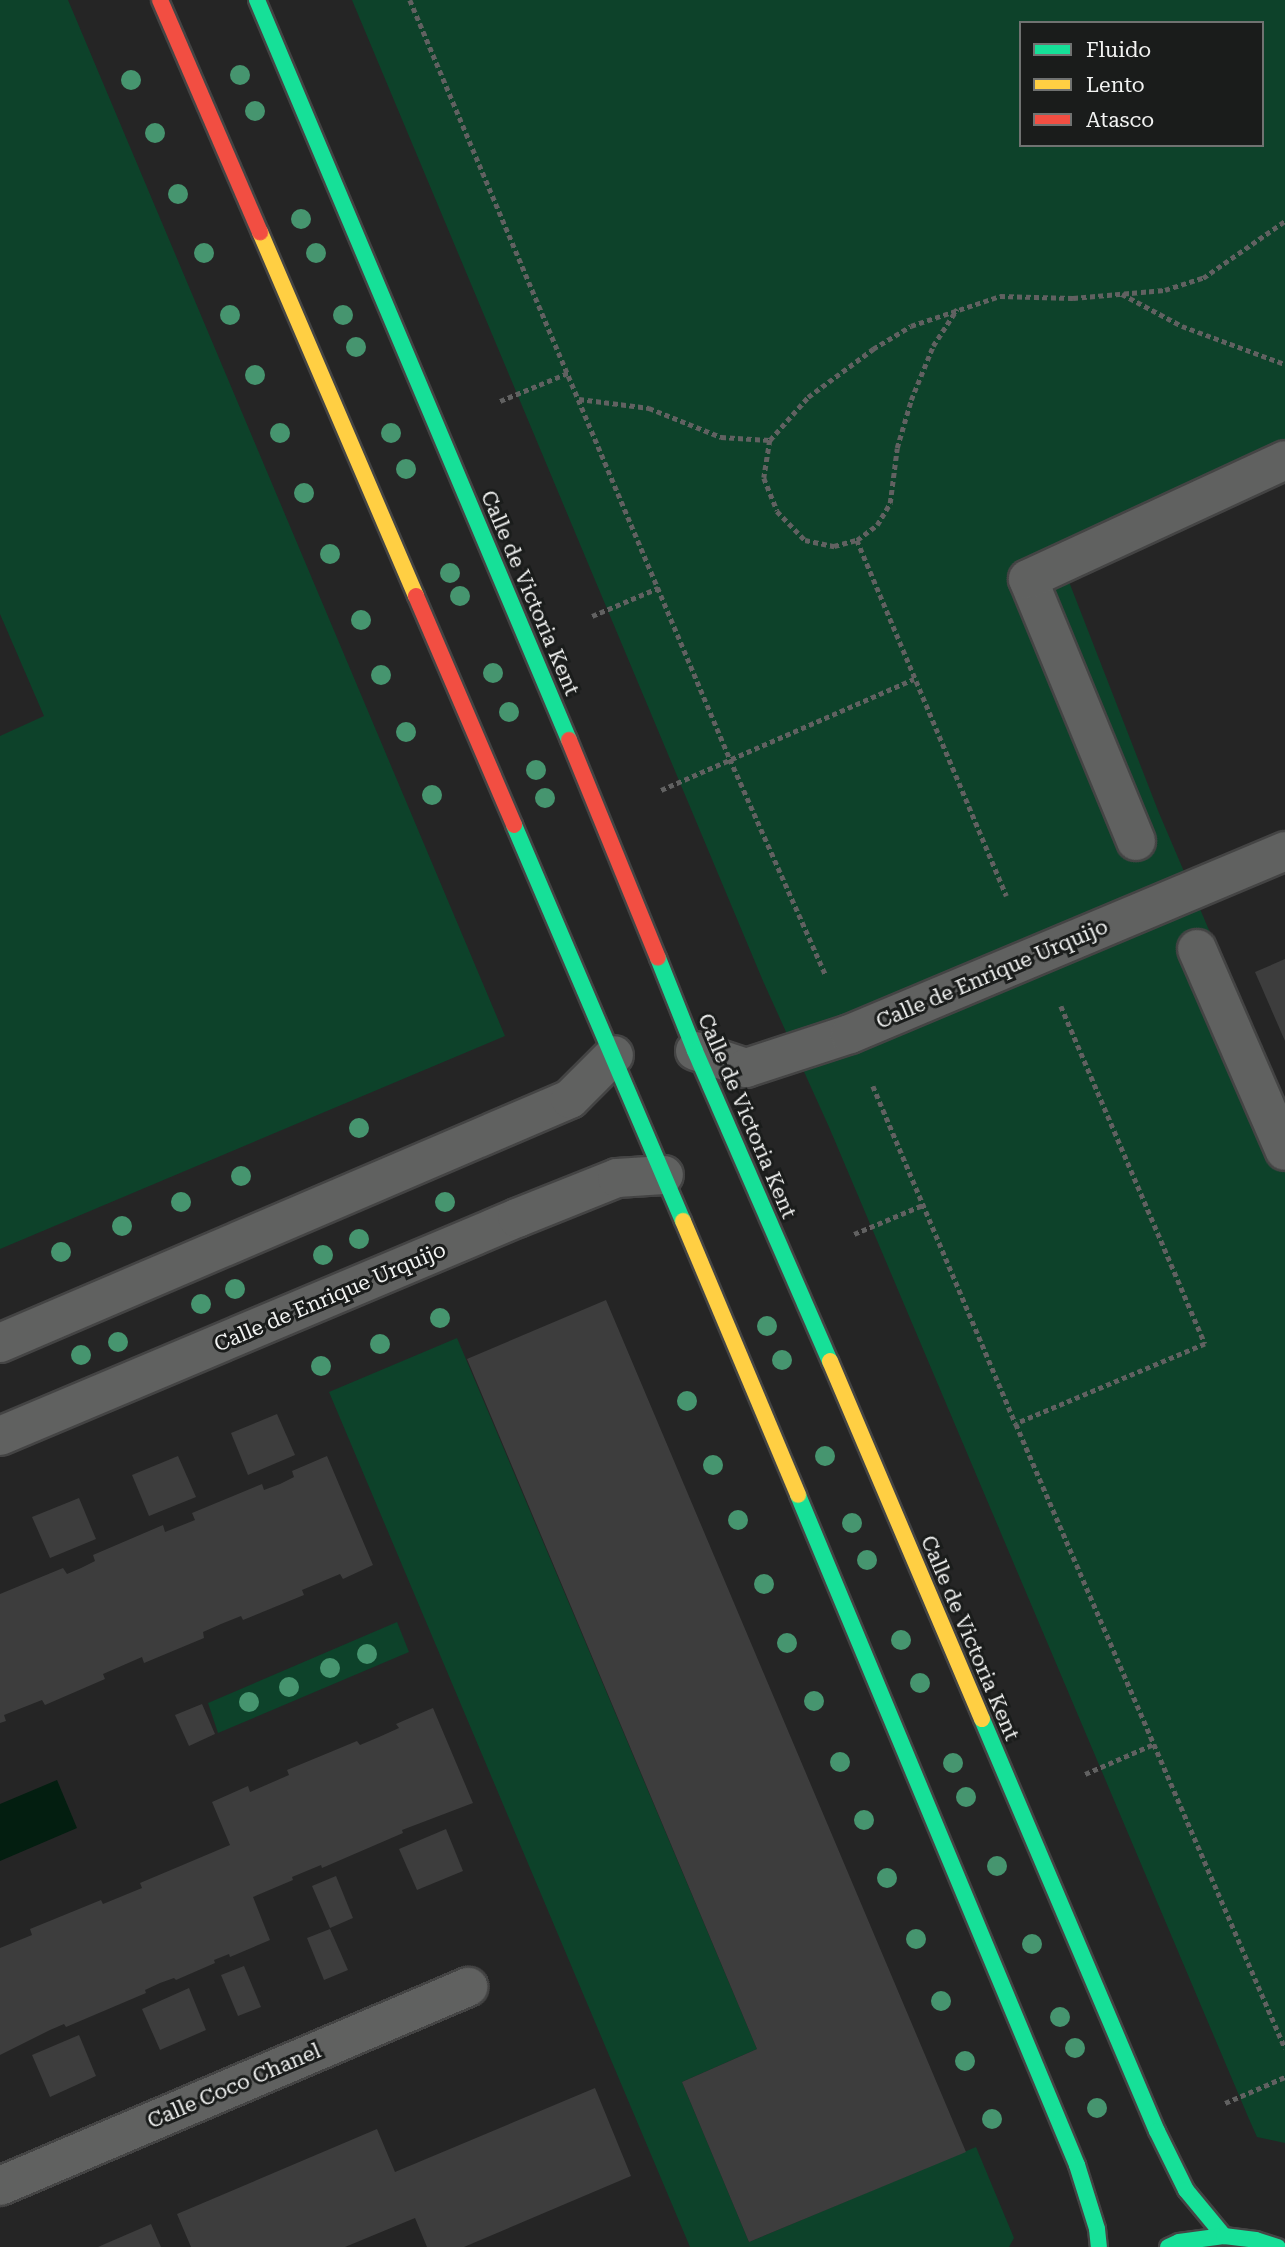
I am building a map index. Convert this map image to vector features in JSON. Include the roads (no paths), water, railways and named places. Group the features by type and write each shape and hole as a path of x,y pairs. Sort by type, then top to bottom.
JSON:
{"main road":[{"path":"160,0 614,1055 1077,2165 1097,2229 1099,2247"},
{"name":"Calle de Victoria Kent","path":"257,0 601,815 695,1051 788,1262 1157,2131 1186,2190 1224,2236"},
{"path":"1168,2247 1179,2242 1224,2236 1256,2239 1278,2247"}],"street":[{"path":"1136,841 1028,579 1285,460"},
{"name":"Calle de Enrique Urquijo","path":"695,1051 746,1068 850,1034 1285,851"},
{"path":"1197,949 1285,1151"},
{"path":"0,1343 570,1099 614,1055"},
{"name":"Calle de Enrique Urquijo","path":"0,1436 617,1178 664,1175"},
{"name":"Calle Coco Chanel","path":"0,2186 468,1987"}]}
